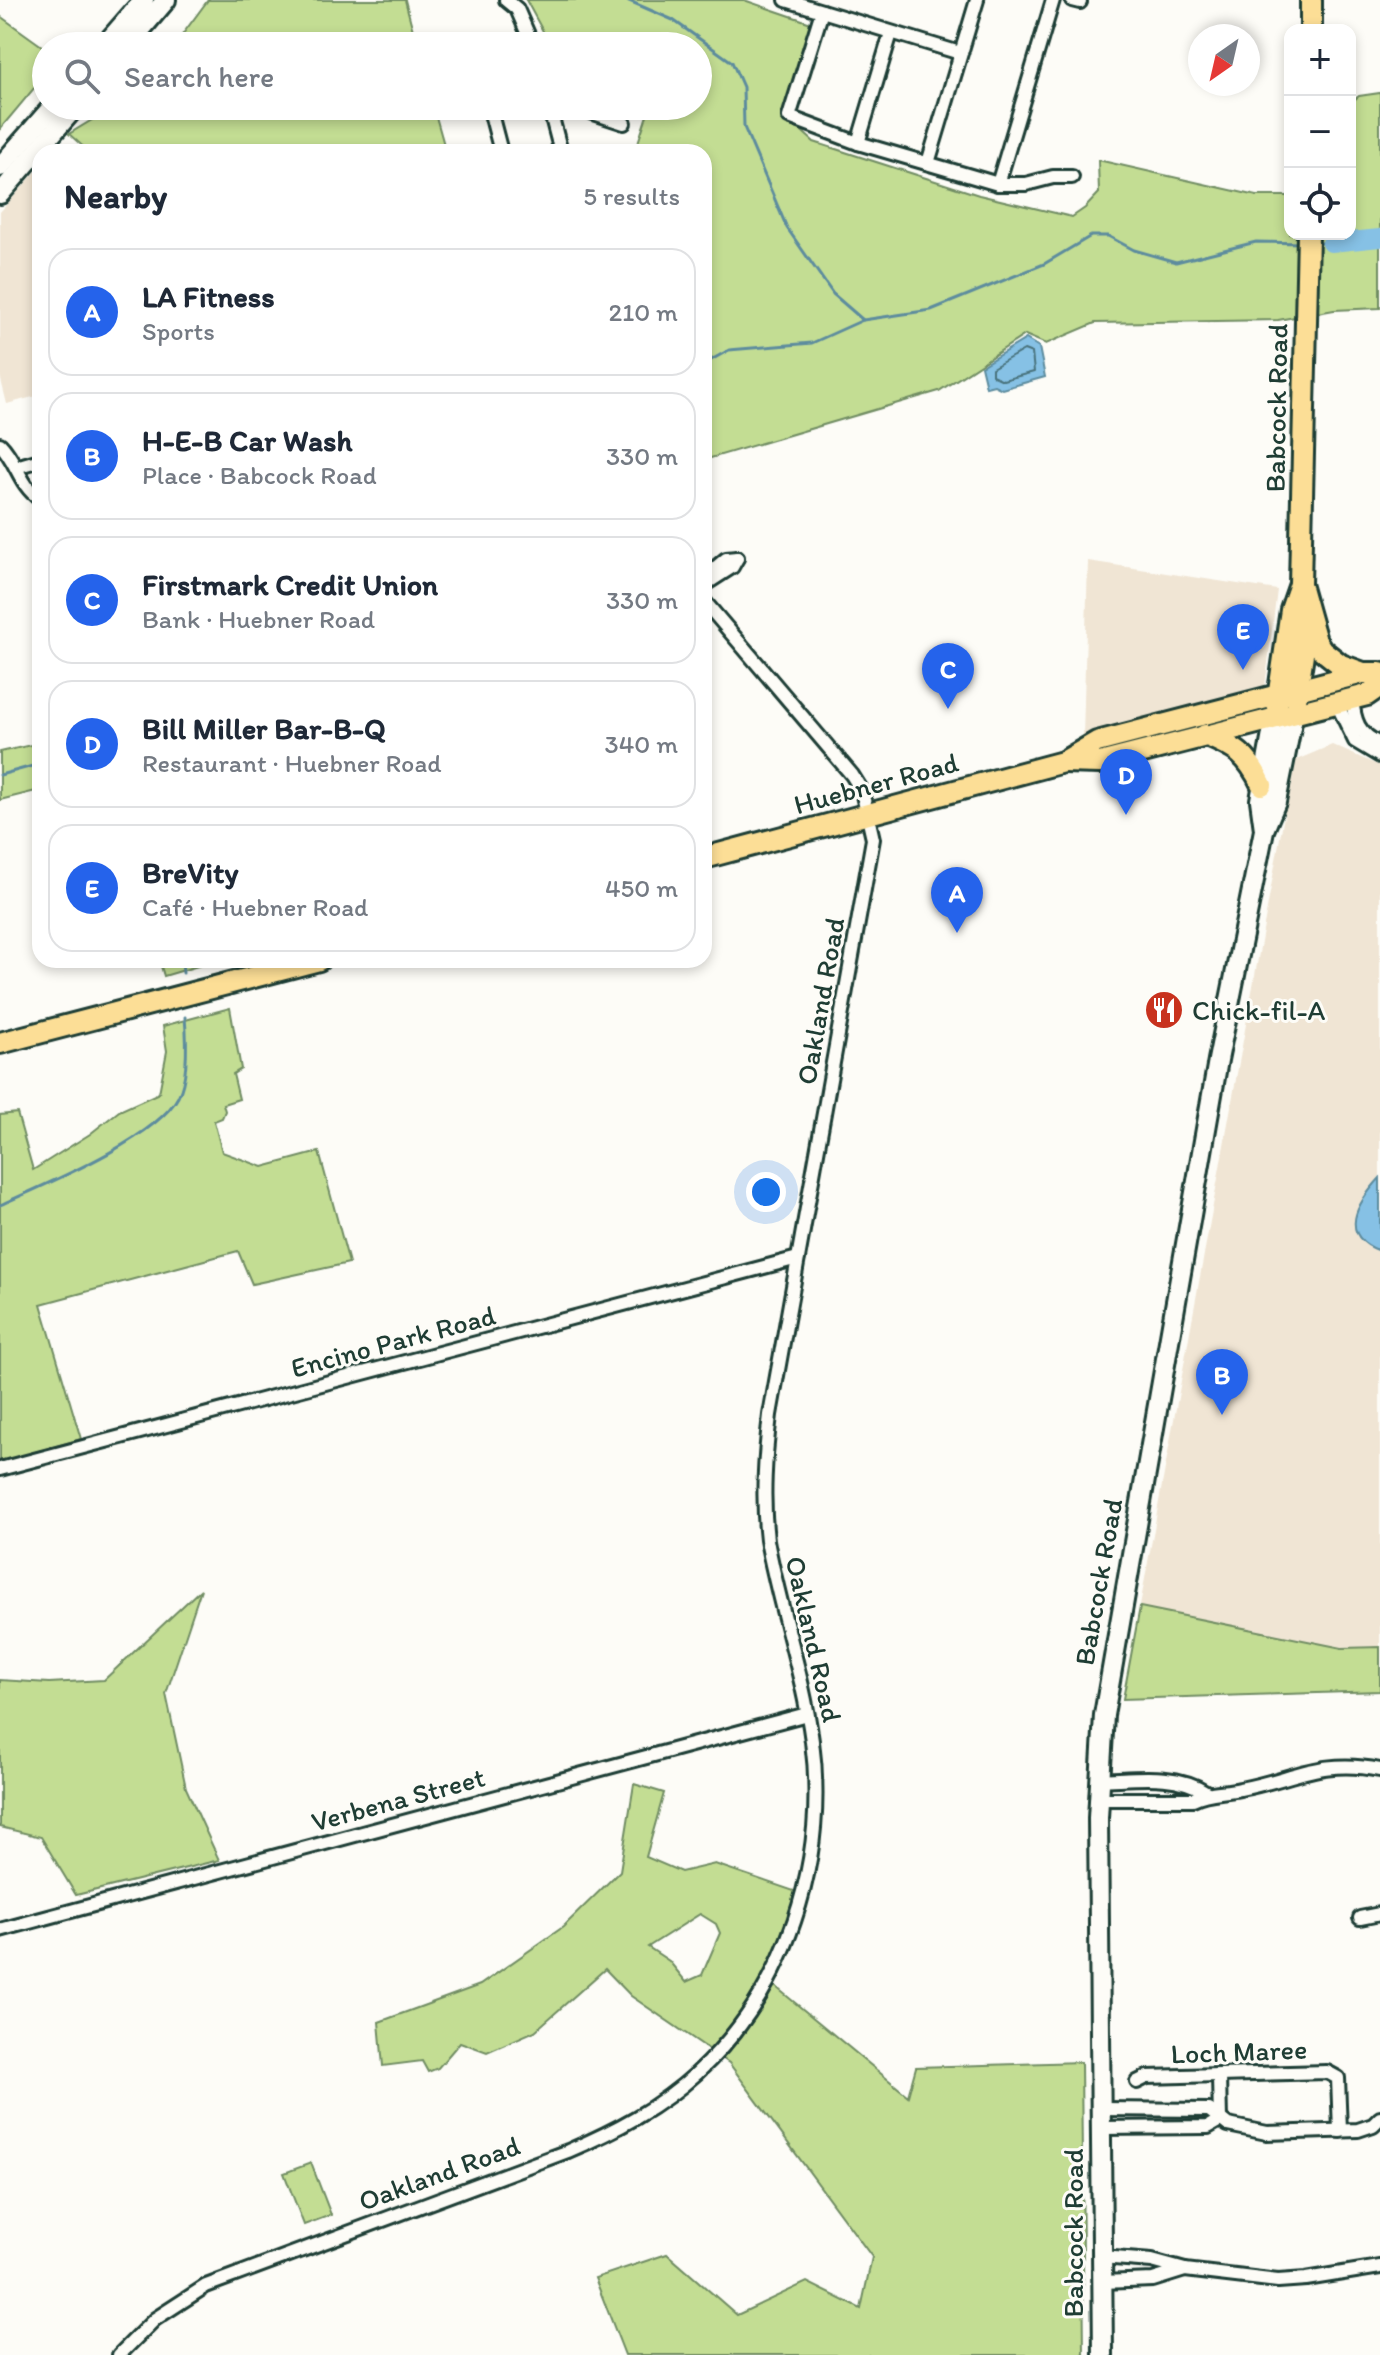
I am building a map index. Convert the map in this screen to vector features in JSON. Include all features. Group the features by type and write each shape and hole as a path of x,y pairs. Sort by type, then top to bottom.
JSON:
{"main road":[{"path":"116,32 144,0"},
{"path":"139,32 166,0"},
{"path":"1311,0 1311,24"},
{"path":"0,167 41,120"},
{"path":"43,144 64,120"},
{"path":"0,194 32,157"},
{"name":"Babcock Road","path":"1103,2355 1099,1799 1104,1715 1218,1060 1264,830 1276,802 1288,692 1291,610 1300,584 1308,240"},
{"name":"Babcock Road","path":"1288,692 1309,613 1300,584"},
{"path":"1309,613 1316,641 1322,650 1341,665 1371,673"},
{"name":"Huebner Road","path":"712,856 1063,762 1097,742 1371,673"},
{"name":"Huebner Road","path":"1063,762 1100,763 1367,695 1380,686"},
{"name":"Babcock Road","path":"1264,830 1260,800 1262,785 1285,715"},
{"path":"1205,735 1243,754 1252,764 1262,785"},
{"path":"0,1043 288,968"}],"street":[{"path":"506,0 517,9 527,32"},
{"path":"786,0 960,53"},
{"path":"928,163 977,0"},
{"path":"998,184 1053,0"},
{"path":"822,11 789,117 858,143 998,184 1026,184 1053,177 1072,177"},
{"path":"858,143 891,33"},
{"path":"493,120 499,144"},
{"path":"552,120 559,144"},
{"path":"615,120 624,123"},
{"path":"0,444 26,488 32,493"},
{"path":"16,467 32,462"},
{"name":"Oakland Road","path":"119,2355 155,2319 206,2286 231,2274 594,2140 624,2126 658,2104 696,2074 748,2016 766,1985 796,1916 806,1883 814,1820 814,1762 807,1714 774,1577 764,1511 764,1471 770,1415 873,846 862,791 852,775 712,610"},
{"path":"1344,700 1359,730 1380,744"},
{"path":"1344,700 1355,741 1380,756"},
{"name":"Encino Park Road","path":"0,1469 798,1258"},
{"name":"Verbena Street","path":"0,1930 807,1714"},
{"path":"1099,1799 1193,1799 1206,1792 1242,1789 1313,1769 1349,1766 1380,1770"},
{"path":"1100,1780 1169,1779 1192,1783 1206,1792"},
{"path":"1360,1918 1380,1914"},
{"name":"Loch Maree","path":"1137,2082 1147,2077 1327,2072 1338,2078 1340,2131"},
{"path":"1219,2076 1220,2120"},
{"path":"1100,2118 1209,2110 1228,2125 1253,2131 1365,2129 1380,2118"},
{"path":"1100,2118 1208,2127 1220,2120"},
{"path":"1101,2257 1152,2261 1185,2270 1278,2281 1380,2267"},
{"path":"1102,2282 1153,2280 1185,2270"}],"shaded area":[{"path":"32,176 32,397 7,404 0,376 0,212"},
{"path":"1088,561 1277,590 1265,687 1083,736"},
{"path":"1332,745 1380,766 1380,1691 1123,1699 1294,761"}],"green space":[{"path":"208,0 405,0 413,32 184,32"},
{"path":"526,0 744,0 811,23 783,114 814,142 979,195 1072,217 1099,193 1098,160 1257,196 1284,196 1284,240 1356,240 1356,98 1380,93 1380,308 1334,310 1278,320 1095,323 1046,344 1025,335 939,391 712,458 712,144 638,144 645,120 712,120 712,32 543,32"},
{"path":"0,16 32,39 32,91 0,129"},
{"path":"92,120 437,120 444,144 80,144 69,134"},
{"path":"32,745 32,792 0,800 0,752"},
{"path":"162,968 191,968 164,976"},
{"path":"230,1008 241,1069 233,1074 239,1099 223,1104 225,1111 222,1118 214,1121 222,1152 263,1167 319,1152 349,1263 252,1284 238,1251 41,1304 81,1439 0,1462 0,1115 17,1113 33,1170 90,1134 119,1111 159,1093 167,1051 163,1026"},
{"path":"201,1589 166,1694 186,1788 219,1860 76,1895 41,1837 0,1827 0,1680 49,1683 104,1680"},
{"path":"1140,1607 1342,1648 1380,1647 1380,1691 1123,1699"},
{"path":"634,1784 664,1793 646,1857 681,1872 715,1864 800,1893 765,1978 908,2096 916,2067 1081,2062 1084,2355 625,2355 595,2278 667,2254 737,2315 807,2282 861,2309 872,2257 729,2063 631,1996 605,1969 535,2031 487,2052 460,2042 438,2068 428,2072 422,2061 383,2066 379,2022 480,1985 563,1927 620,1871","holes":["700,1914 716,1924 720,1933 702,1975 686,1982 669,1961 648,1947"]},
{"path":"311,2163 331,2215 304,2225 284,2173"}],"water":[{"path":"1026,339 1039,347 1045,377 1002,389 994,385 986,387 981,366"},
{"path":"1380,1178 1380,1251 1359,1236 1355,1218 1364,1198"}],"waterway":[{"path":"627,0 673,20 690,32"},
{"path":"712,48 732,62 743,87 744,127 787,228 833,294 863,320"},
{"path":"712,360 729,350 812,343 863,320 931,310 1044,264 1091,236 1108,236 1134,250 1176,262 1256,242 1301,243"},
{"path":"1331,243 1380,238"},
{"path":"1317,243 1331,243"},
{"path":"0,775 32,766"},
{"path":"183,968 183,973"},
{"path":"0,1205 97,1159 147,1129 166,1113 178,1097 186,1069 185,1017"}],"place":[{"name":"BreVity","path":"1243,670"},
{"name":"Firstmark Credit Union","path":"948,709"},
{"name":"Bill Miller Bar-B-Q","path":"1126,815"},
{"name":"LA Fitness","path":"957,933"},
{"name":"Chick-fil-A","path":"1164,1010"},
{"name":"H-E-B Car Wash","path":"1222,1415"}]}
